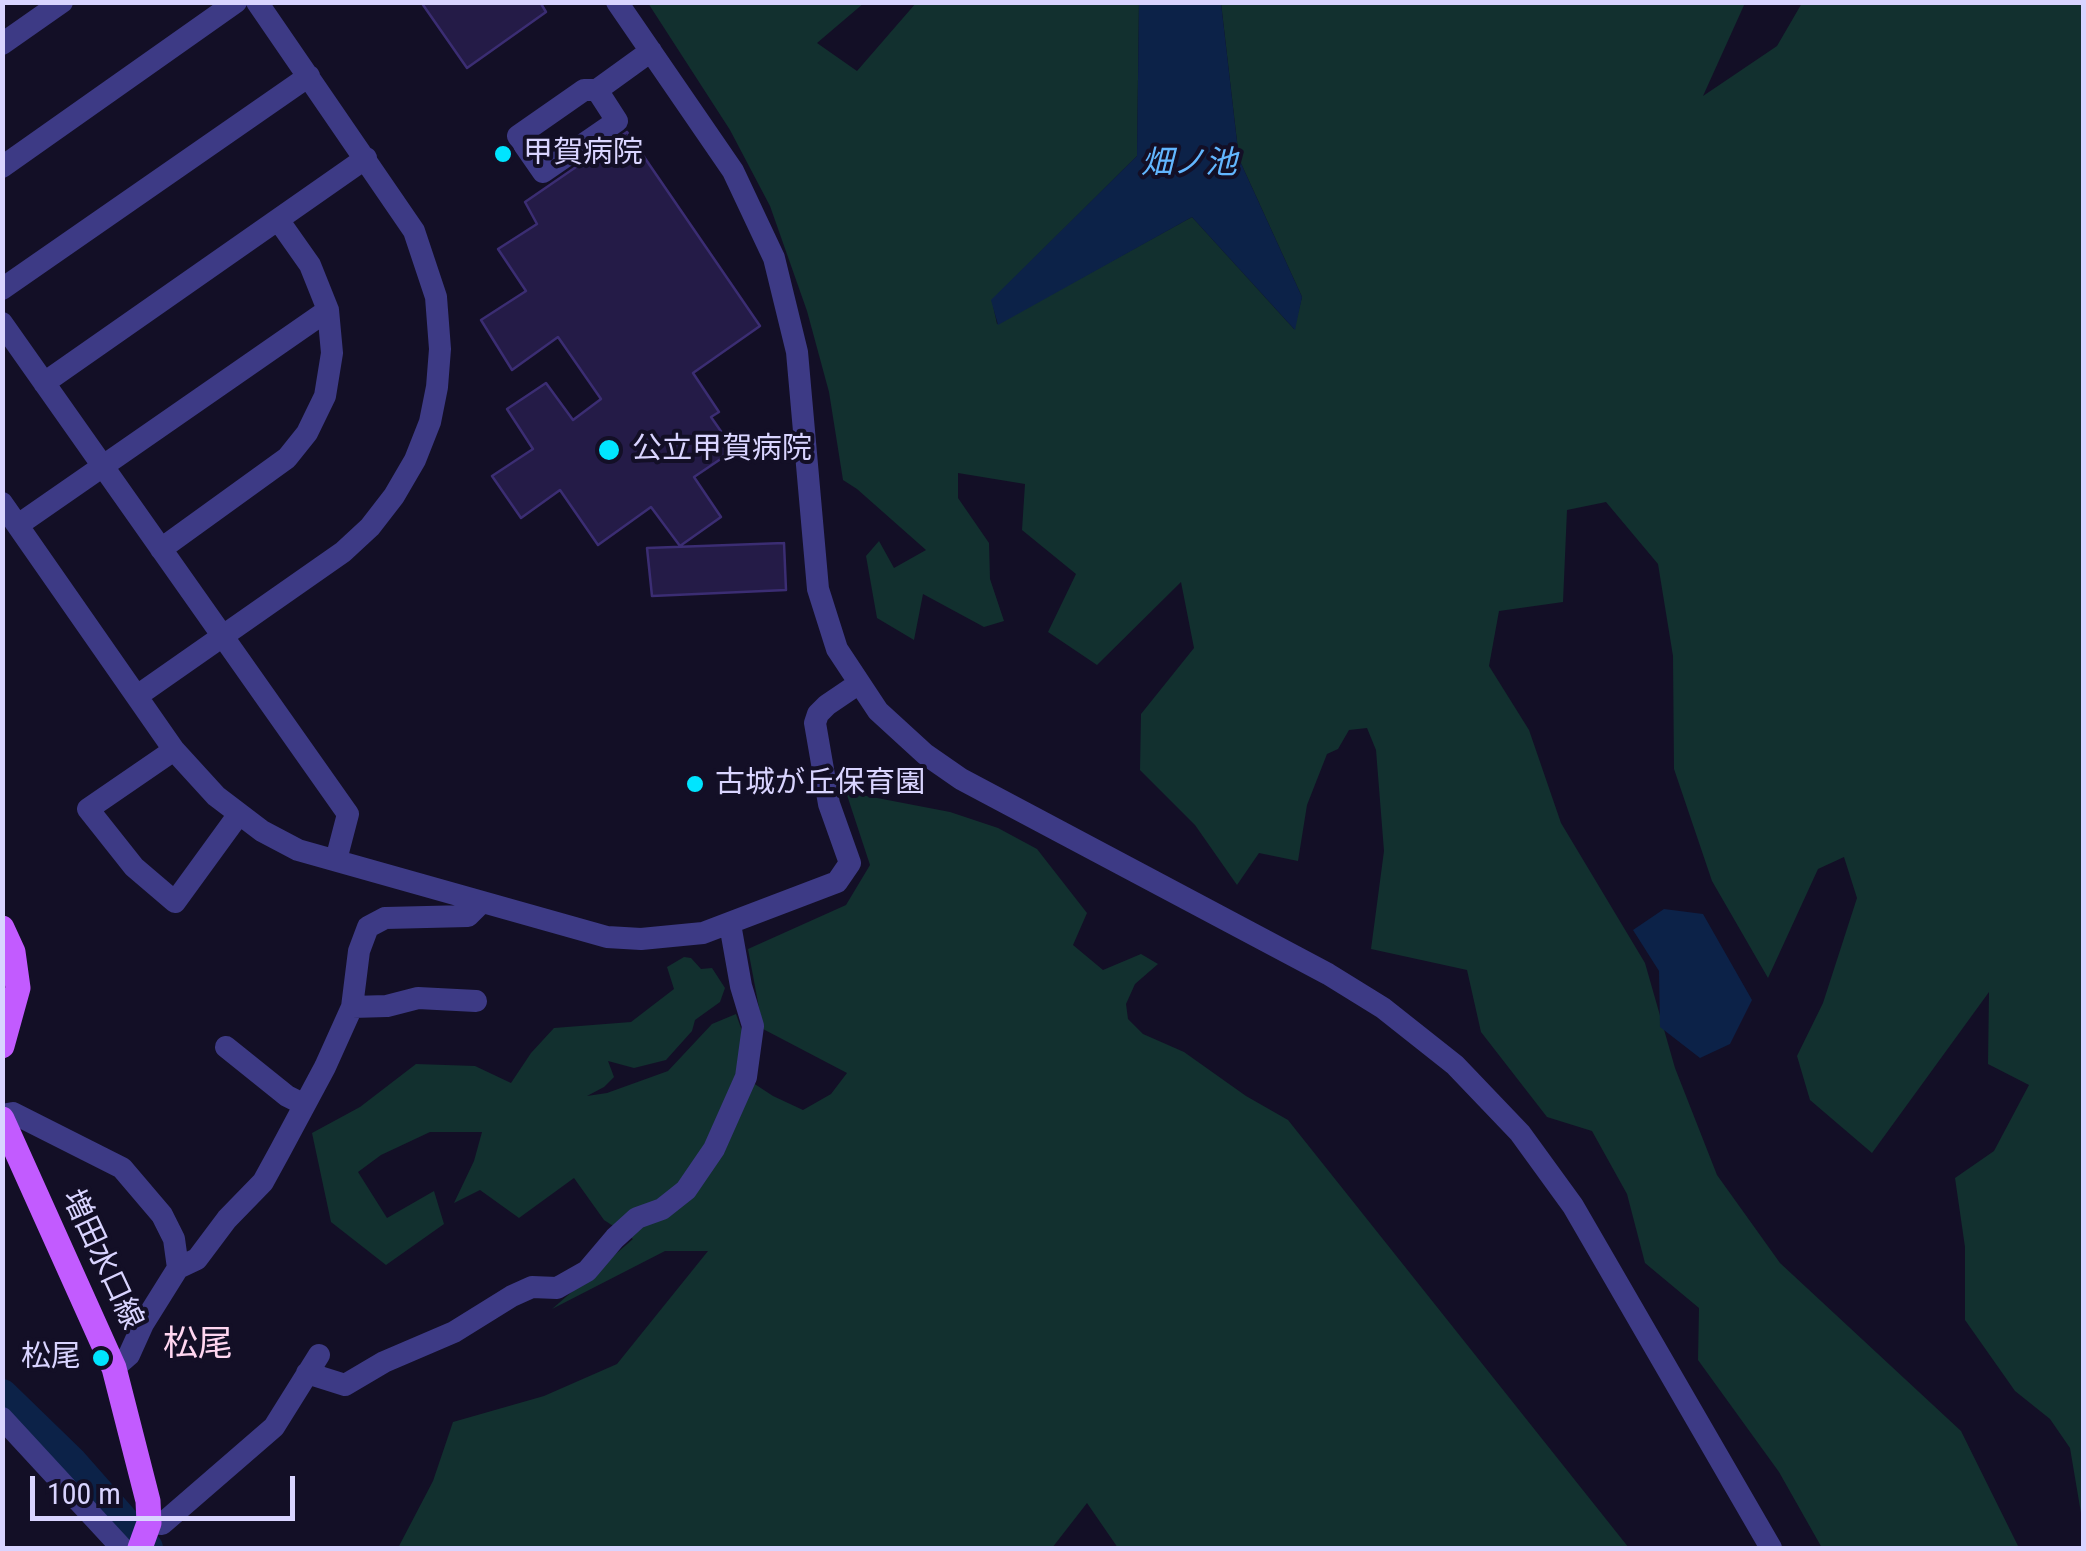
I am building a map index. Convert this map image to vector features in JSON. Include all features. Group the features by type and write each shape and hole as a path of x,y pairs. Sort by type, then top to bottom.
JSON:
{"main road":[{"path":"2,928 14,952 18,988 2,1046"},
{"name":"増田水口線","path":"2,1117 114,1368 148,1501 149,1523 140,1548"}],"street":[{"path":"2,44 62,2"},
{"path":"2,166 236,2"},
{"path":"137,696 342,552 370,527 404,479 430,422 440,348 434,288 414,232 258,2"},
{"path":"617,2 734,171 774,258 797,352 818,589 837,649 858,684 898,732 961,778 1328,974 1383,1008 1455,1064 1520,1133 1573,1206 1770,1548"},
{"path":"597,90 651,52"},
{"path":"2,289 309,76"},
{"path":"44,383 366,158"},
{"path":"161,549 276,467 308,432 328,384 332,353 328,310 310,265 278,220"},
{"path":"18,525 328,310"},
{"path":"2,324 348,814 336,860"},
{"path":"2,503 174,750 216,796 239,814 283,843 607,937 673,938 730,924 837,882 850,862 829,804 815,723 818,714 858,684"},
{"path":"174,750 88,809 134,867 175,902 239,814"},
{"path":"114,1368 130,1354 178,1268 198,1260 226,1219 263,1182 325,1067 352,1007 359,951 368,927 385,918 468,916 482,902"},
{"path":"149,1523 162,1524 274,1427 313,1364 344,1385 384,1362 454,1332 512,1296 532,1288 557,1288 588,1272 637,1218 662,1209 686,1190 714,1149 746,1078 754,1026 740,986 730,924"},
{"path":"352,1007 387,1006 418,998 476,1001"},
{"path":"226,1047 286,1096 302,1104"},
{"path":"2,1117 13,1113 122,1168 162,1215 174,1239 178,1268"},
{"path":"2,1418 122,1548"}],"green space":[{"path":"648,3 864,3 817,43 857,71 916,3 1139,3 1137,156 992,300 997,324 1192,217 1294,329 1302,297 1239,159 1221,3 1745,3 1703,96 1777,46 1802,3 2083,3 2083,1525 2070,1448 2050,1419 2015,1391 1965,1320 1965,1247 1955,1178 1994,1151 2029,1085 1988,1064 1989,992 1872,1153 1810,1100 1797,1056 1823,1003 1857,898 1844,857 1818,869 1768,978 1712,881 1674,769 1673,656 1658,564 1606,502 1567,510 1563,602 1499,611 1489,666 1529,730 1561,823 1645,963 1675,1068 1717,1175 1780,1263 1961,1431 2019,1548 1822,1548 1779,1472 1698,1360 1699,1308 1645,1263 1627,1194 1592,1131 1547,1117 1481,1032 1467,970 1371,949 1384,851 1376,750 1367,728 1349,730 1338,749 1327,754 1307,805 1298,861 1259,853 1237,885 1195,825 1140,770 1141,714 1194,648 1181,582 1097,665 1048,632 1076,574 1022,530 1025,484 958,473 958,498 989,543 990,579 1004,621 984,627 923,594 914,640 877,618 866,556 879,541 894,568 926,550 843,480 829,392 807,311 770,206 730,130"},
{"path":"846,792 950,812 998,828 1037,849 1087,913 1073,945 1103,970 1141,954 1158,964 1135,984 1126,1004 1128,1019 1143,1034 1184,1052 1288,1120 1629,1548 1118,1548 1087,1503 1052,1548 398,1548 433,1481 453,1422 544,1396 617,1364 708,1251 665,1251 552,1309 633,1239 604,1220 574,1178 519,1218 480,1190 454,1203 474,1161 482,1132 430,1132 381,1155 358,1172 387,1218 434,1191 444,1224 386,1265 331,1222 312,1133 360,1107 416,1064 475,1066 511,1083 554,1028 631,1022 674,989 667,967 684,957 691,958 701,969 712,968 725,988 720,1002 695,1020 692,1031 666,1060 634,1068 608,1061 614,1077 587,1096 607,1093 668,1071 712,1024 736,1014 745,1039 744,1077 803,1110 831,1094 847,1073 763,1029 748,949 846,905 870,865"}],"water":[{"name":"畑ノ池","path":"1139,3 1221,3 1239,159 1302,297 1295,330 1192,217 998,325 991,300 1137,156"},
{"path":"1664,909 1703,914 1752,1000 1730,1044 1700,1058 1660,1027 1659,971 1633,930"}],"building":[{"path":"421,2 540,2 546,12 467,68"},
{"name":"公立甲賀病院","path":"627,132 760,326 693,373 719,412 711,417 734,450 694,477 721,517 680,546 651,507 598,545 560,490 521,518 492,476 533,449 507,409 546,383 573,420 601,399 558,337 512,370 481,320 526,291 498,249 537,224 525,202"},
{"path":"784,543 786,590 652,596 647,548"}],"waterway":[{"path":"2,1395 72,1463 147,1548"}],"place":[{"name":"甲賀病院","path":"503,154"},
{"name":"公立甲賀病院","path":"609,450"},
{"name":"古城が丘保育園","path":"695,784"},
{"name":"松尾","path":"101,1358"}],"district":[{"name":"松尾","path":"198,1346"}]}
